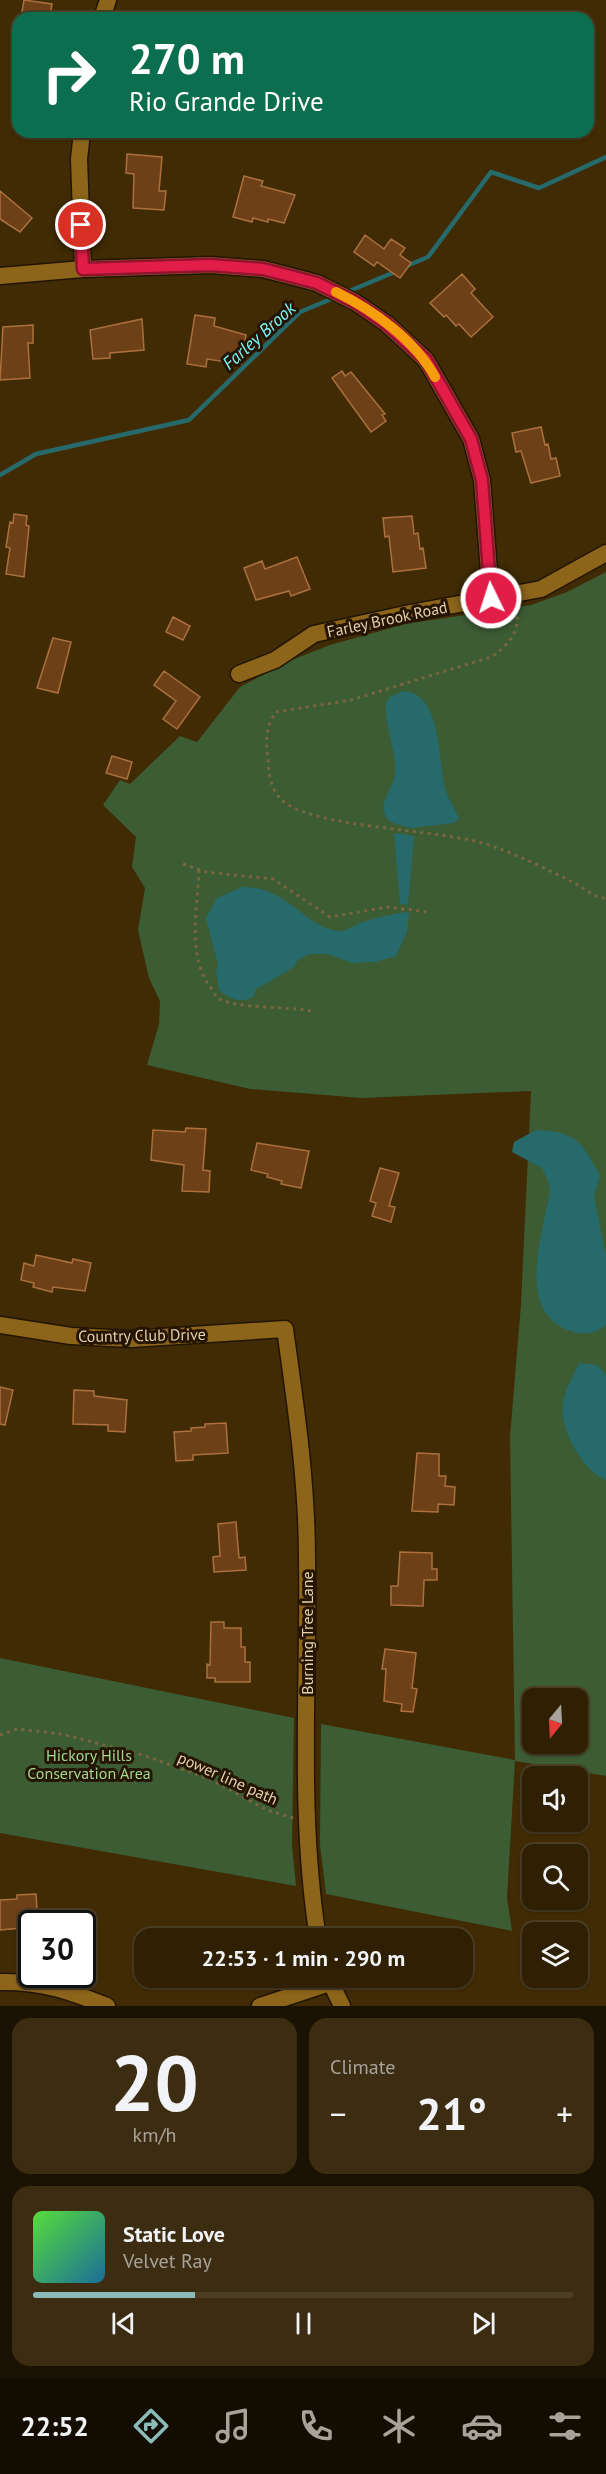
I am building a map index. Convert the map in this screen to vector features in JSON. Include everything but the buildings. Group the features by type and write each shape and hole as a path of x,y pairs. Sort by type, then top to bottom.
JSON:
{"street":[{"path":"81,138 79,159 83,269"},
{"path":"0,276 83,269 210,265 263,269 317,283 355,302 387,324 426,360 471,439 482,480 491,598"},
{"name":"Farley Brook Road","path":"239,674 274,660 314,634 541,589 606,553"},
{"name":"Country Club Drive","path":"0,1325 71,1336 131,1339 285,1329"},
{"name":"Burning Tree Lane","path":"285,1329 303,1452 308,1558 306,1822 309,1884 316,1928"},
{"path":"0,1982 30,1981 53,1986 107,2006"},
{"path":"260,2006 308,1988"},
{"path":"333,1988 342,2006"}],"path":[{"path":"517,606 516,630 508,645 491,657 351,700 276,712 267,728 271,784 282,801 321,816 370,826 455,836 495,846 575,883 597,897 606,898"},
{"path":"183,864 199,870 273,879 330,917 388,907 428,912"},
{"path":"199,870 199,894 195,916 198,962 205,980 220,1000 241,1005 281,1006 311,1011"},
{"name":"power line path","path":"0,1735 17,1729 61,1734 143,1755 212,1780 267,1810 306,1822"}],"green space":[{"path":"606,572 606,1776 588,1773 588,1766 545,1766 515,1761 507,1898 512,1931 326,1894 320,1845 321,1724 515,1760 510,1437 521,1304 531,1091 362,1098 250,1089 147,1065 159,1024 160,1001 149,978 138,930 145,888 132,867 136,837 103,805 120,780 130,784 180,736 197,742 240,687 289,661 330,645 405,624 531,605 567,592"},
{"name":"Hickory Hills Conservation Area","path":"0,1658 294,1718 292,1846 296,1886 0,1833"}],"water":[{"path":"404,691 416,695 425,703 432,716 445,788 459,818 454,823 411,828 390,822 386,816 384,804 394,780 395,765 386,702 391,696"},
{"path":"394,833 414,836 408,905 400,904"},
{"path":"242,887 258,888 271,893 315,922 338,931 378,918 409,912 407,932 396,956 375,962 352,963 328,954 310,954 298,960 294,967 255,990 255,995 246,1000 237,1000 219,990 216,971 218,964 206,918 217,898"},
{"path":"536,1130 561,1133 577,1141 600,1176 594,1196 606,1256 606,1325 593,1332 573,1332 554,1322 544,1310 539,1296 537,1264 550,1189 542,1168 512,1152 514,1142"},
{"path":"579,1363 597,1365 606,1375 606,1480 597,1475 581,1458 565,1424 564,1397"}],"waterway":[{"name":"Farley Brook","path":"404,267 428,257 491,172 539,188 606,157"},
{"name":"Farley Brook","path":"347,292 397,271"},
{"name":"Farley Brook","path":"0,475 36,454 189,420 300,312 336,297"}],"slow traffic":[{"path":"336,292 387,324 426,360 435,377"}],"route":[{"path":"81,225 83,269 210,265 263,269 317,283 355,302 387,324 426,360 471,439 482,480 491,598"}]}
